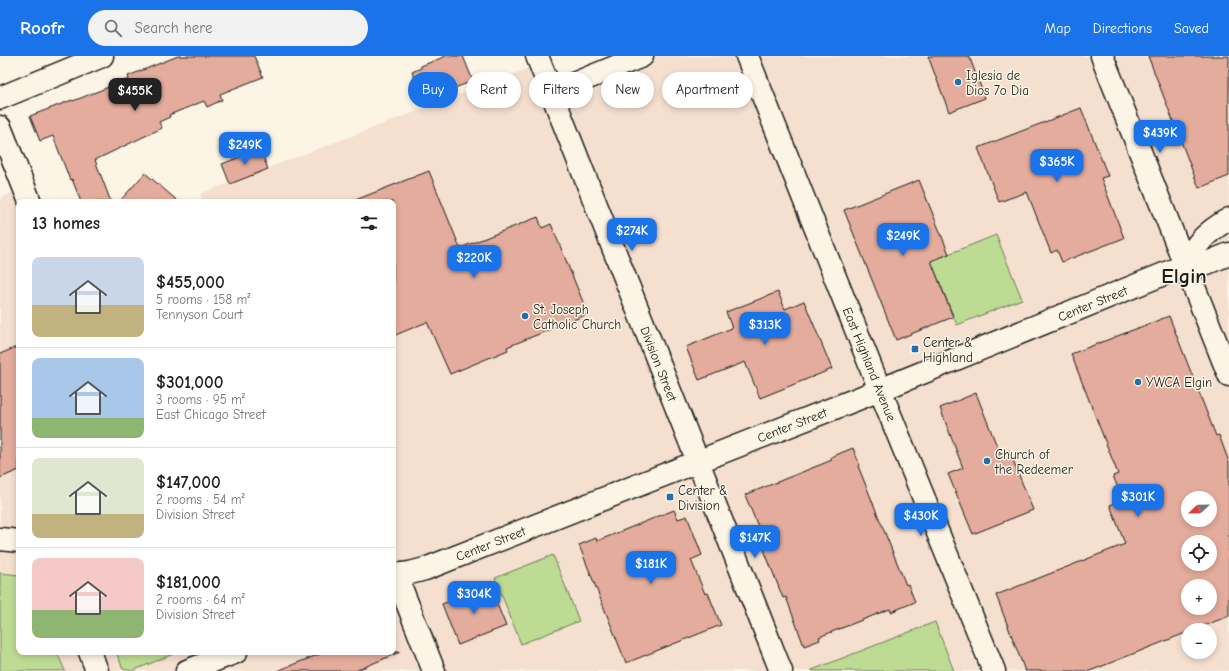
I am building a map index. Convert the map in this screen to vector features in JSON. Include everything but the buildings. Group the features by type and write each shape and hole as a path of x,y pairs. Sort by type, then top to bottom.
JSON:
{"street":[{"path":"0,98 102,56"},
{"name":"Division Street","path":"537,56 543,72"},
{"path":"593,76 642,56"},
{"name":"East Highland Avenue","path":"747,56 994,671"},
{"path":"1102,56 1229,375"},
{"name":"Division Street","path":"557,108 781,671"},
{"path":"0,127 29,199"},
{"path":"1186,266 1197,243 1208,233 1229,219"},
{"name":"Center Street","path":"396,575 425,568 880,390 1186,266 1206,262 1229,254"},
{"path":"0,539 16,541"},
{"path":"396,580 434,671"},
{"path":"91,655 97,671"},
{"path":"187,671 228,655"}],"shaded area":[{"path":"642,56 1229,56 1229,671 0,671 0,198 25,189 20,199 16,199 16,655 396,655 396,199 202,199 200,194 425,108 458,108 458,95 466,92 466,108 521,108 521,72 519,72 540,64 543,72 529,72 529,108 593,108 593,76 601,73 601,108 654,108 654,72 603,72"}],"green space":[{"path":"996,235 1022,299 957,325 931,261"},
{"path":"553,555 579,621 521,644 495,578"},
{"path":"0,573 16,575 16,655 58,655 65,671 0,671"},
{"path":"935,622 954,671 812,671 812,670"},
{"path":"117,655 171,655 132,671 123,669"}],"place":[{"name":"Iglesia de Dios 7o Dia","path":"958,82"},
{"name":"St. Joseph Catholic Church","path":"525,316"},
{"name":"Center & Highland","path":"915,349"},
{"name":"YWCA Elgin","path":"1138,382"},
{"name":"Church of the Redeemer","path":"987,461"},
{"name":"Center & Division","path":"670,497"}],"district":[{"name":"Elgin","path":"1184,276"}]}
